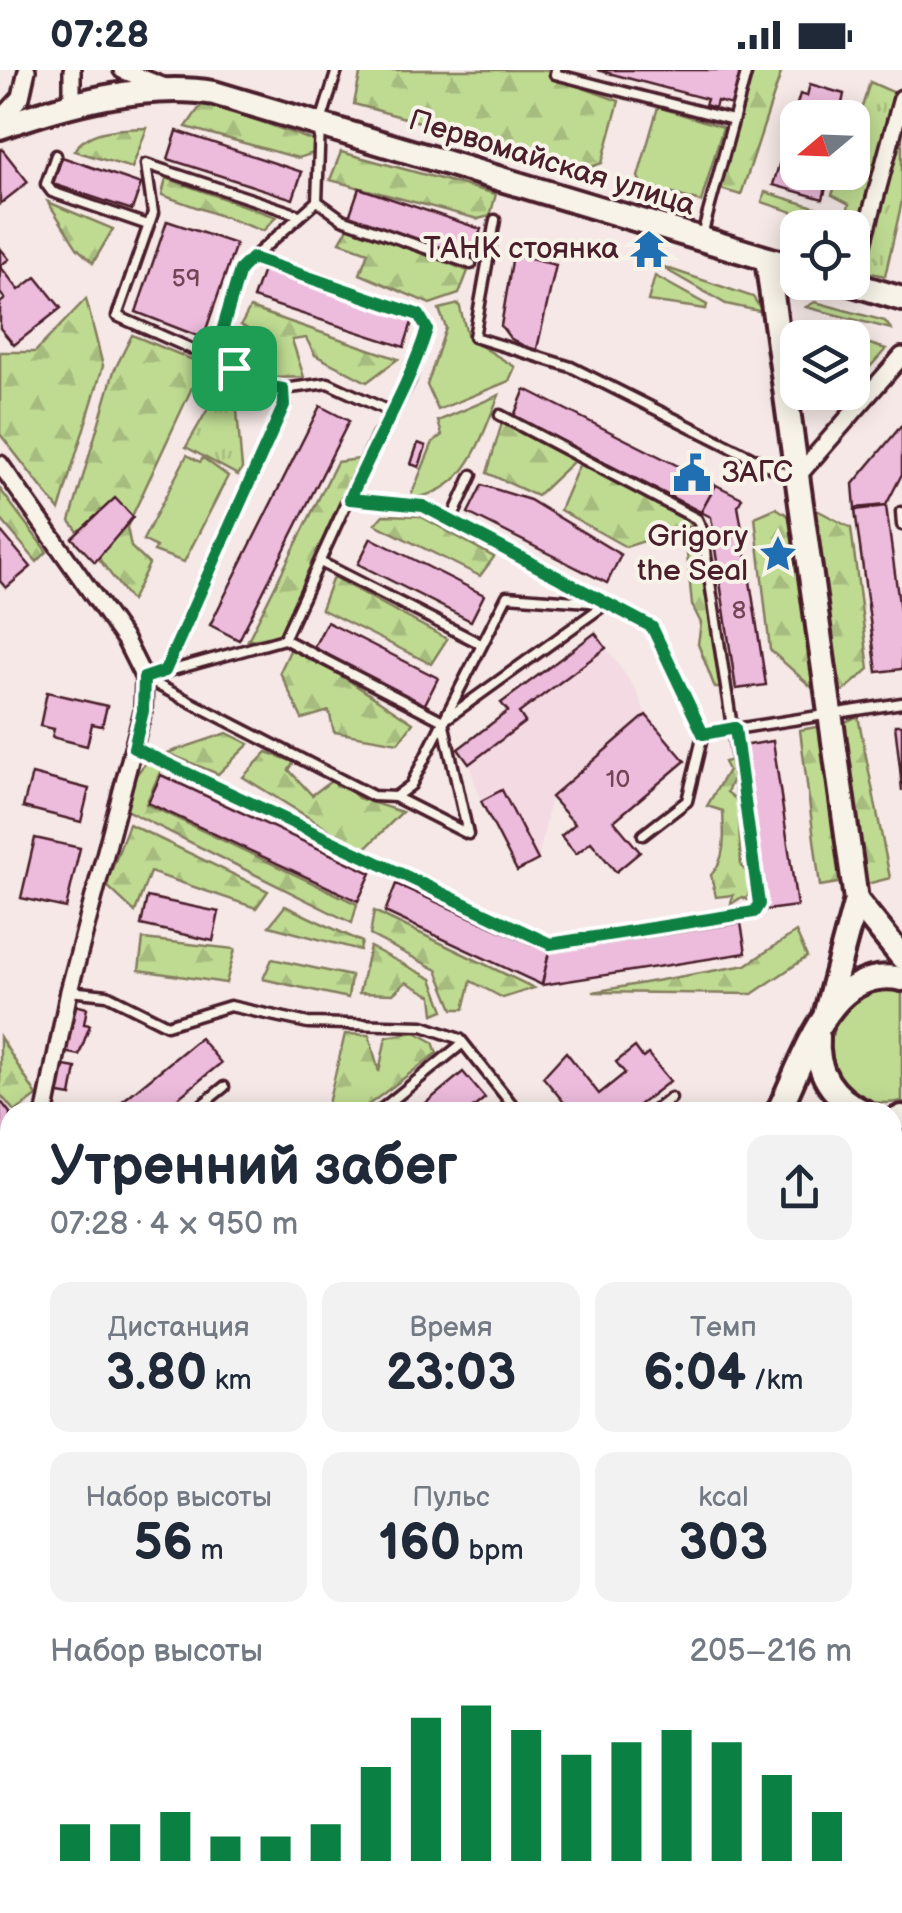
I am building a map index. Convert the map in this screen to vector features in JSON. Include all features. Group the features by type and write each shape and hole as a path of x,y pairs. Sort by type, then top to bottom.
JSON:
{"main road":[{"name":"Первомайская улица","path":"0,123 56,109 174,90 214,93 780,263"},
{"path":"767,259 856,900 822,1023 783,1102"},
{"path":"870,289 902,299"},
{"path":"856,900 902,958"},
{"path":"850,1102 830,1087 819,1061 822,1023 854,985 872,978 902,979"}],"street":[{"path":"28,70 30,95 37,106 56,109 72,96 72,70"},
{"name":"Первомайская улица","path":"0,123 21,97 28,70"},
{"name":"Первомайская улица","path":"122,70 174,90"},
{"path":"870,210 902,98"},
{"path":"795,479 902,356"},
{"path":"0,464 125,640 144,678 143,711 68,991 47,1102"}],"lane":[{"path":"317,201 320,125 337,70"},
{"path":"556,70 555,74 733,120"},
{"path":"701,239 747,70"},
{"path":"56,156 46,184 52,192 148,225"},
{"path":"299,214 146,164 152,212 117,316 266,386 283,389 328,383 393,413"},
{"path":"234,368 223,328 240,270 317,201"},
{"path":"317,201 342,218 471,264"},
{"path":"495,220 474,337 570,367 795,479"},
{"path":"144,678 232,657 284,639 378,436 410,380 427,329 419,315 252,258"},
{"path":"165,671 284,405 283,389"},
{"path":"134,748 550,944 754,912 759,904 735,728 697,519 500,415"},
{"path":"451,521 472,475"},
{"path":"350,499 423,506 652,627 703,734 686,801 644,835"},
{"path":"901,512 902,526"},
{"path":"322,563 481,644"},
{"path":"394,797 412,785 507,596 608,604"},
{"path":"443,721 608,604"},
{"path":"284,639 443,721"},
{"path":"144,678 373,796 394,797 468,834 443,721"},
{"path":"703,734 902,703"},
{"path":"68,991 107,995 168,1025 230,1006 308,1024 424,1026 463,1043 510,1102"},
{"path":"390,1102 463,1043"},
{"path":"205,1102 224,1087"},
{"path":"665,1102 670,1098"}],"shaded area":[{"path":"606,648 636,690 646,715 551,797 538,860 517,871 481,801 469,764 525,723 519,713"}],"green space":[{"path":"361,70 548,70 550,76 619,101 602,163 588,168 354,104"},
{"path":"754,70 782,70 741,195 720,189"},
{"path":"870,82 895,93 866,210 848,210 849,204 832,195 834,190 870,190 870,100 864,100"},
{"path":"204,101 317,142 314,153 298,158 186,127"},
{"path":"658,107 723,127 701,202 642,185 638,177"},
{"path":"902,118 902,201 885,276 870,273 870,240"},
{"path":"147,128 132,168 74,151 97,134"},
{"path":"341,152 496,194 490,216 478,219 330,180"},
{"path":"166,178 276,217 263,231 162,195"},
{"path":"765,192 825,210 786,210 762,202"},
{"path":"48,202 113,229 93,263 77,248"},
{"path":"350,224 468,271 459,294 430,304 360,274 368,252 340,242"},
{"path":"658,265 753,297 763,312 726,304"},
{"path":"655,276 707,305 706,309 648,301"},
{"path":"86,299 103,366 59,510 0,434 0,352 35,352"},
{"path":"815,302 885,321 891,329 870,324 870,320 806,307"},
{"path":"459,304 468,338 515,367 509,381 438,410 427,385 446,328 439,309"},
{"path":"250,308 398,359 367,382 315,355 306,338 292,340 304,377 275,378 258,335 241,325"},
{"path":"132,335 203,364 127,527 131,547 149,564 131,601 70,521 114,371"},
{"path":"870,344 886,349 870,367"},
{"path":"224,381 235,387 242,469 238,475 186,447"},
{"path":"499,395 477,447 458,476 445,487 410,498 433,442 442,435 438,421"},
{"path":"502,423 574,461 537,496 487,473"},
{"path":"187,455 200,462 203,458 228,476 184,562 154,551 156,547 143,540"},
{"path":"359,459 278,637 248,640 337,462"},
{"path":"580,463 694,525 626,547 560,510"},
{"path":"0,489 47,552 37,562 0,518"},
{"path":"776,508 794,519 817,692 770,650 755,517"},
{"path":"813,508 851,528 869,669 841,693"},
{"path":"383,515 420,516 494,557 480,576 375,524"},
{"path":"696,532 722,688 715,688 698,644 701,623 692,605 686,542"},
{"path":"333,577 447,639 431,664 321,609"},
{"path":"293,644 413,723 398,743 334,732 329,711 302,719 280,672"},
{"path":"858,716 890,878 863,885 843,723"},
{"path":"827,725 850,881 820,886 800,730"},
{"path":"227,733 249,744 218,774 167,753"},
{"path":"267,752 294,762 289,770 312,795 337,777 358,798 402,812 363,851 243,777"},
{"path":"151,757 175,768 174,775 161,770 146,804 357,904 352,923 124,809 129,783"},
{"path":"732,760 734,777 727,792 738,801 741,865 749,876 748,900 742,897 731,904 733,895 716,897 711,875 722,853 723,811 707,806 728,770 724,762"},
{"path":"129,824 268,891 256,908 150,872 135,912 106,885"},
{"path":"285,906 362,942 360,950 269,926"},
{"path":"374,911 534,988 503,998 471,981 464,1009 453,1009 437,970 370,935"},
{"path":"796,932 807,957 752,994 593,992 746,965"},
{"path":"143,939 235,949 226,983 139,970"},
{"path":"370,947 432,979 444,1010 434,1014 432,996 406,982 393,994 359,993"},
{"path":"272,959 351,976 348,998 263,979"},
{"path":"889,989 902,991 902,1101 875,1102 854,1093 839,1076 832,1056 833,1033 842,1013 860,997"},
{"path":"415,1032 433,1042 437,1053 372,1102 328,1102 345,1034 369,1035 379,1072 386,1037"},
{"path":"0,1037 37,1096 29,1102 7,1102 0,1094"}],"building":[{"path":"597,70 740,73 732,105 717,101 715,108 705,105 707,99"},
{"path":"810,84 844,94 843,100 798,100 800,94 807,96"},
{"path":"177,131 302,172 293,199 168,159"},
{"path":"0,151 28,182 0,204"},
{"path":"62,157 141,184 132,210 53,184"},
{"path":"780,161 780,187 773,185"},
{"path":"359,188 481,229 471,258 349,217"},
{"path":"791,190 825,190 823,199"},
{"path":"167,221 236,244 203,338 136,312"},
{"path":"0,248 9,259 0,266"},
{"path":"513,255 556,265 536,353 510,338 501,326"},
{"path":"0,266 19,290 36,277 61,308 14,345 0,328 0,303 5,299 0,293"},
{"path":"263,270 413,319 404,347 253,298"},
{"path":"525,389 716,485 701,512 514,416"},
{"path":"320,406 349,421 239,640 210,625"},
{"path":"902,425 902,474 886,505 855,508 853,484"},
{"path":"418,443 426,446 419,467 411,464"},
{"path":"482,485 530,500 621,555 607,583 468,513"},
{"path":"716,485 742,498 738,506 742,529 714,535 711,517 701,512"},
{"path":"115,498 133,517 95,562 72,538"},
{"path":"886,506 902,626 902,669 877,672 855,510"},
{"path":"742,529 766,685 736,689 713,535"},
{"path":"0,530 31,567 6,588 0,581"},
{"path":"371,538 484,595 471,621 358,564"},
{"path":"327,622 438,678 424,706 313,649"},
{"path":"595,633 606,648 519,713 525,722 469,764 458,749 508,711 501,703"},
{"path":"47,692 107,706 102,726 92,724 87,746 52,737 54,729 40,726"},
{"path":"646,715 685,761 614,821 640,852 616,872 591,842 576,854 561,836 575,824 551,797"},
{"path":"895,725 902,725 902,791 900,768"},
{"path":"773,741 797,906 766,910 742,746"},
{"path":"32,774 89,789 81,822 23,807"},
{"path":"161,775 371,873 358,901 148,803"},
{"path":"502,790 538,860 517,871 481,801"},
{"path":"35,838 80,848 66,908 21,898"},
{"path":"396,884 549,952 542,985 385,912"},
{"path":"147,897 219,912 213,941 141,925"},
{"path":"741,923 746,953 542,985 549,952"},
{"path":"74,1005 87,1008 84,1024 90,1025 79,1055 64,1052"},
{"path":"200,1038 221,1063 173,1102 121,1102"},
{"path":"635,1047 643,1058 648,1054 670,1081 643,1102 564,1102 543,1077 566,1052 599,1094 625,1073 616,1062"},
{"path":"58,1065 76,1068 71,1096 53,1093"},
{"path":"463,1072 485,1098 480,1102 427,1102"}],"place":[{"name":"ТАНК стоянка","path":"649,249"},
{"name":"ЗАГС","path":"692,473"},
{"name":"Grigory the Seal","path":"778,554"}],"route":[{"path":"252,258 419,315 427,329 410,380 378,436 350,499 423,506 652,627 703,734 735,728 759,904 754,912 550,944 392,874 134,748 143,711 144,678 165,671 284,405 283,389 266,386 234,368 223,328 240,270 252,258"}]}
